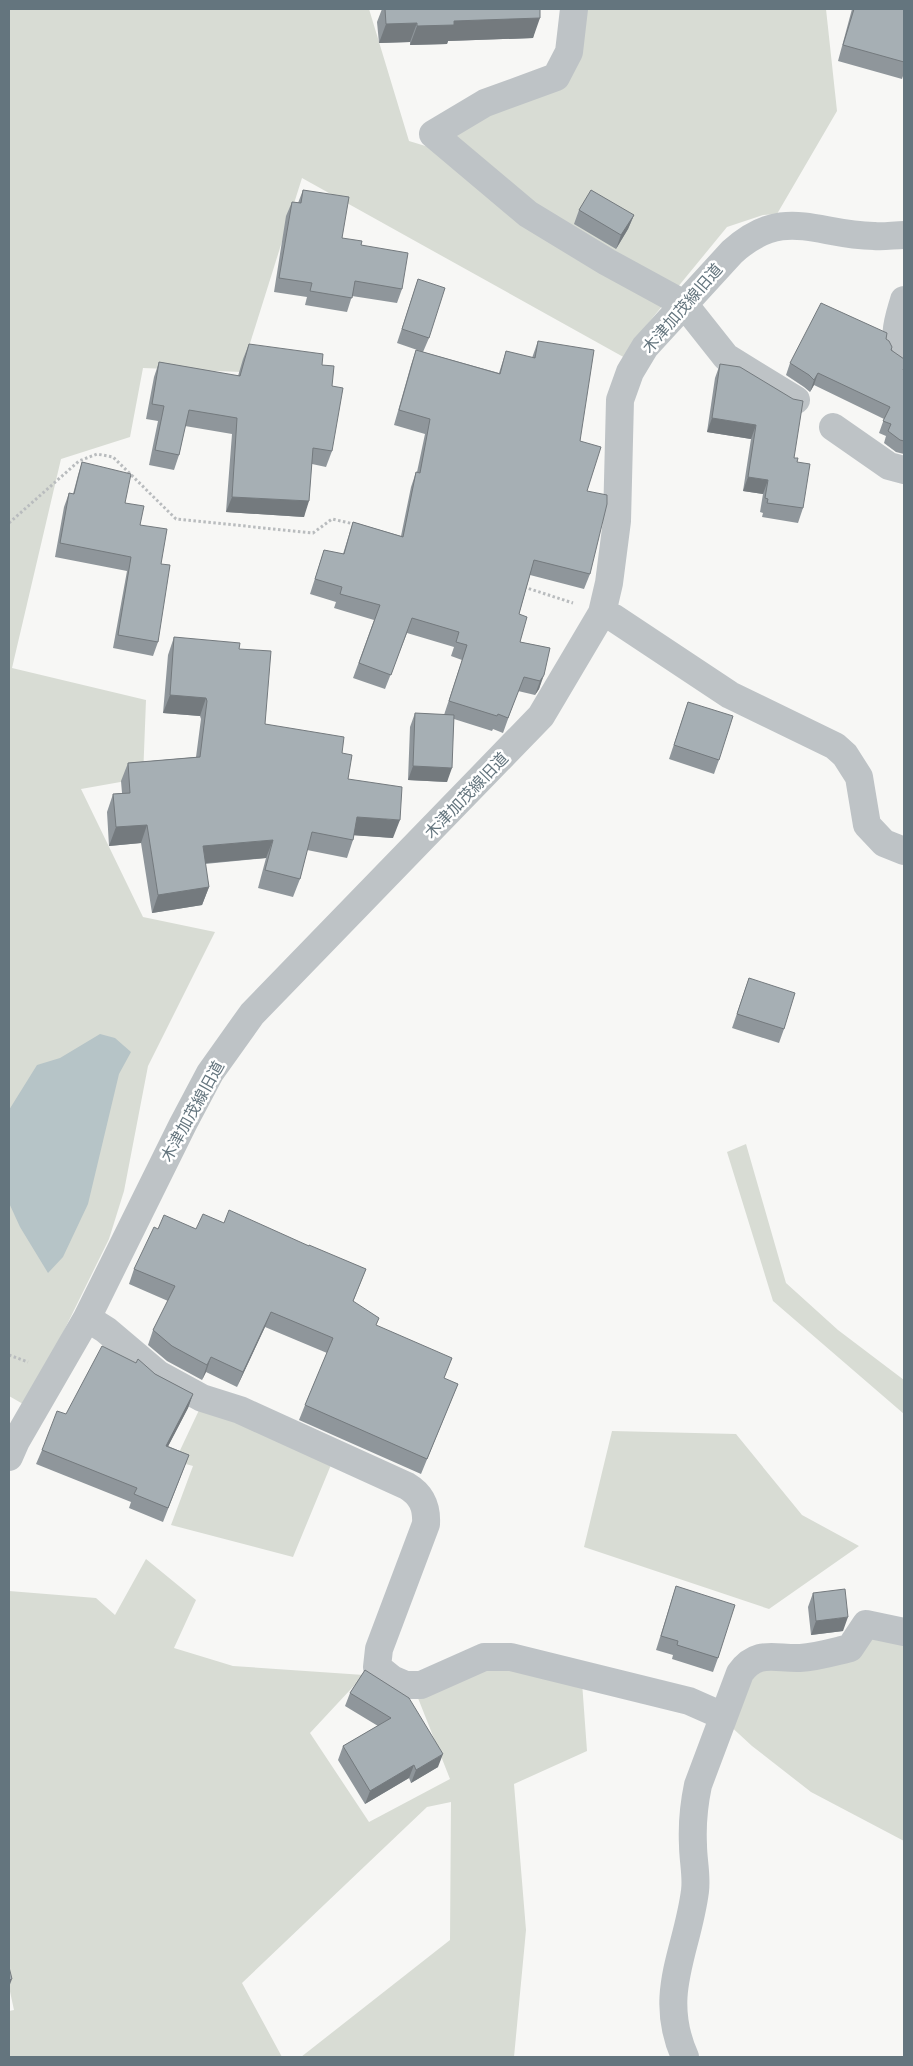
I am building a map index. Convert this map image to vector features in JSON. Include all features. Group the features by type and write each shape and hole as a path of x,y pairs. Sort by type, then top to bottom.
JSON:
{"street":[{"path":"574,9 569,52 556,77 485,103 433,134 528,214 607,262 684,304 726,357 796,400"},
{"name":"木津加茂線旧道","path":"9,1457 16,1441 87,1318 210,1073 252,1014 541,716 602,612 615,554 620,400 630,372 645,347 732,252 746,239 763,230 791,224 873,236 904,234"},
{"path":"904,300 895,332 898,347 904,356"},
{"path":"833,427 889,466 904,470"},
{"path":"602,612 730,695 835,746 845,755 859,777 867,825 884,843 904,851"},
{"path":"87,1318 106,1330 158,1374 202,1398 240,1410 407,1486 420,1497 426,1514 426,1524 378,1649 377,1667 392,1679 406,1685 421,1686 484,1657 511,1656 689,1701 724,1716"},
{"path":"685,2057 674,2025 672,1990 695,1889 693,1844 695,1802 698,1784 740,1673 745,1666 756,1658 763,1656 799,1658 824,1655 850,1648 866,1624 904,1632"}],"path":[{"path":"9,523 79,461 97,454 113,458 176,519 313,533 332,519 358,525"},
{"path":"516,584 602,612"}],"shaded area":[{"path":"9,9 369,9 409,141 432,148 491,108 556,86 584,9 826,9 837,111 777,214 763,215 727,227 645,327 627,359 302,178 241,372 143,368 130,437 61,459 12,668 146,700 143,778 81,789 143,917 215,932 148,1066 124,1191 109,1239 53,1353 23,1404 9,1396"},
{"path":"100,1034 115,1038 131,1052 119,1074 88,1204 63,1257 48,1273 20,1227 9,1203 9,1110 37,1065 60,1058"},
{"path":"746,1144 786,1283 838,1330 904,1380 904,1414 773,1301 727,1152"},
{"path":"200,1408 333,1460 293,1557 171,1525 193,1466 175,1461"},
{"path":"612,1431 736,1434 802,1515 859,1546 769,1609 584,1547"},
{"path":"146,1559 196,1600 174,1648 233,1666 364,1675 310,1733 369,1822 450,1779 416,1693 485,1664 582,1682 587,1751 514,1784 526,1930 514,2057 301,2057 450,1940 451,1802 427,1807 242,1983 282,2057 9,2057 9,2011 14,2010 9,1987 9,1591 96,1598 115,1615"},
{"path":"871,1632 904,1641 904,1841 811,1792 752,1746 726,1722 741,1679"}],"building":[{"path":"385,9 540,9 540,18 454,21 454,25 417,26 417,23 386,24"},
{"path":"854,9 904,9 904,62 843,45"},
{"path":"303,190 349,197 342,238 362,241 361,245 408,253 402,289 355,281 352,298 310,291 312,283 279,278 292,202 301,203"},
{"path":"591,190 634,215 621,235 579,210"},
{"path":"418,279 445,288 429,338 402,329"},
{"path":"821,303 887,333 886,339 892,347 891,350 904,359 904,441 888,431 891,424 883,421 890,407 818,373 814,380 790,363"},
{"path":"538,341 594,350 580,441 601,447 587,491 607,495 607,504 590,574 534,560 519,614 527,617 520,642 550,648 544,675 540,681 524,677 508,718 449,701 467,645 456,642 459,632 412,618 391,675 359,663 380,605 340,594 342,587 315,579 324,550 344,554 353,522 403,537 416,472 420,473 430,419 399,410 416,350 500,374 506,351 535,358"},
{"path":"249,344 323,354 322,365 334,366 332,386 343,388 332,451 313,448 309,501 232,497 237,418 189,410 179,455 155,450 164,406 152,404 159,362 240,376"},
{"path":"720,364 740,367 793,399 803,401 794,458 798,458 797,462 810,464 803,508 767,503 768,499 765,498 768,480 748,477 756,425 712,418"},
{"path":"82,462 131,474 125,503 144,506 140,525 167,529 161,564 170,565 158,642 118,635 131,557 60,543 69,493 74,494"},
{"path":"174,637 240,643 239,649 271,651 265,724 344,737 342,753 352,755 348,779 402,787 400,820 357,817 353,840 312,832 300,879 265,870 273,840 203,846 209,887 158,895 147,825 116,827 113,794 130,793 128,763 200,757 207,701 206,698 170,695"},
{"path":"688,702 733,716 719,760 674,745"},
{"path":"415,713 454,715 452,768 413,766"},
{"path":"749,978 795,993 784,1029 737,1014"},
{"path":"229,1210 366,1269 353,1301 379,1318 376,1325 452,1358 444,1378 458,1384 427,1459 305,1405 333,1338 271,1312 243,1372 211,1357 207,1365 172,1346 153,1330 175,1286 134,1269 154,1227 158,1229 164,1215 196,1229 203,1214 224,1223"},
{"path":"102,1346 136,1363 138,1359 155,1374 193,1394 166,1446 189,1455 168,1508 134,1494 137,1488 42,1450 57,1411 66,1414"},
{"path":"676,1586 735,1605 718,1658 677,1645 678,1641 661,1636"},
{"path":"845,1589 848,1617 816,1621 813,1593"},
{"path":"365,1670 409,1698 443,1754 416,1770 414,1765 370,1791 343,1746 391,1718 350,1693"},
{"path":"9,1967 12,1979 9,1980"}]}
